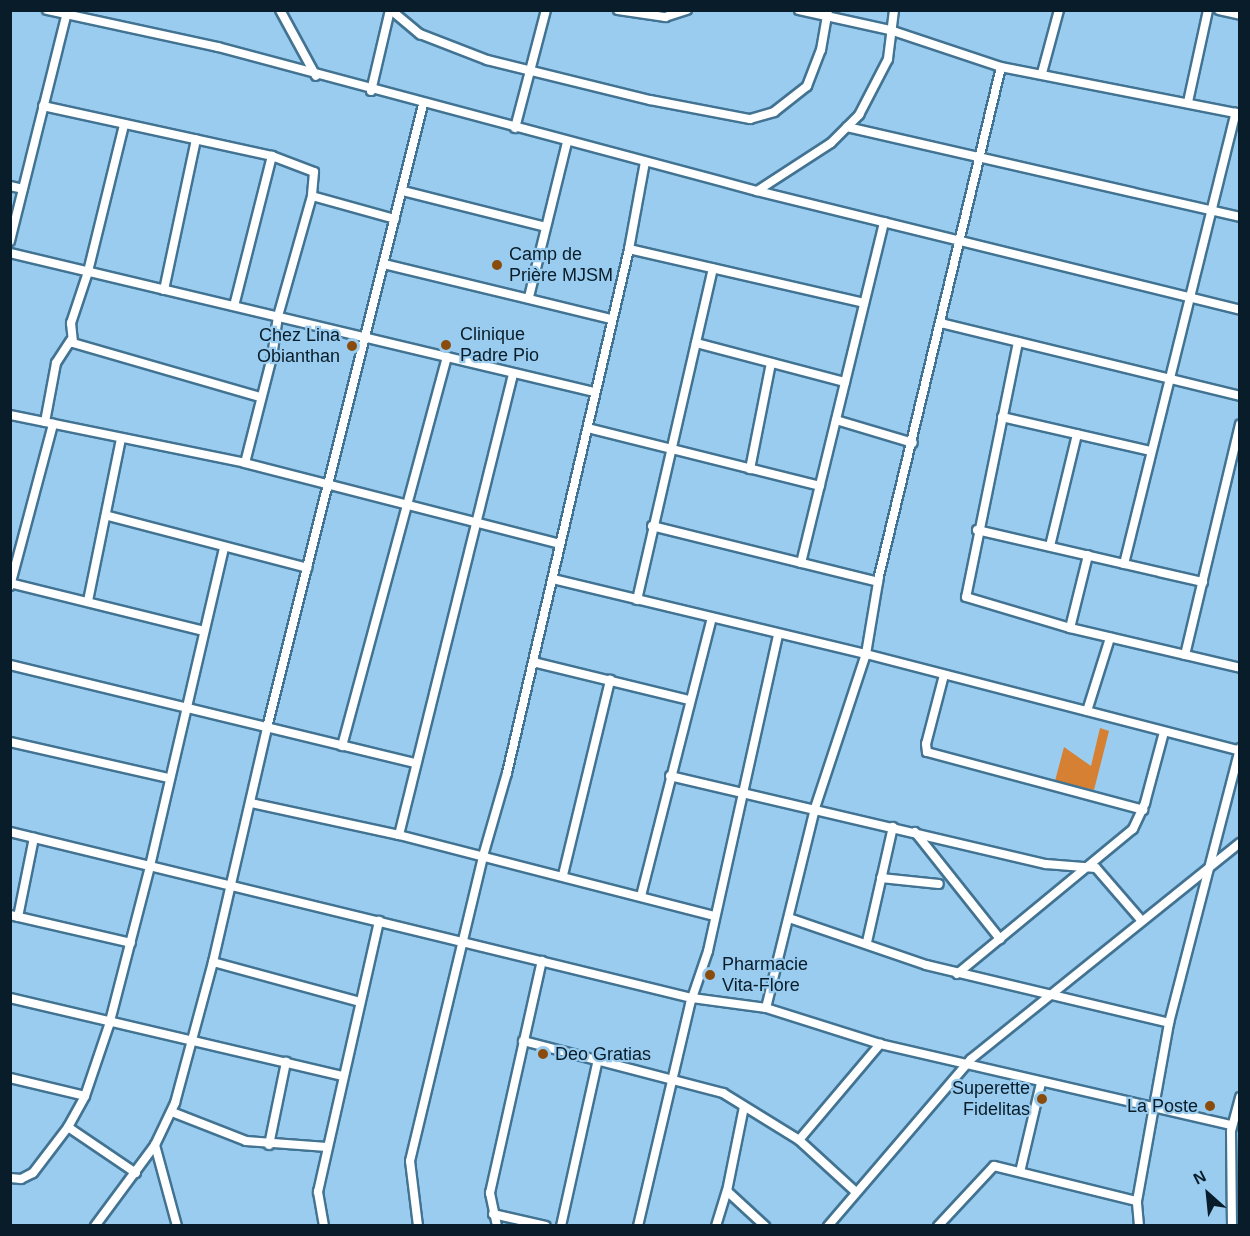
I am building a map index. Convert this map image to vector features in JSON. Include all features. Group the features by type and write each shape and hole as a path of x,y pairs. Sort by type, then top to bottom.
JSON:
{"street":[{"path":"47,10 209,45 371,91 757,191 1239,310"},
{"path":"280,10 316,76"},
{"path":"371,91 391,10 420,34 487,60 696,109 750,119 760,117 790,102 812,78 827,13"},
{"path":"515,128 546,10"},
{"path":"618,10 665,17 687,10"},
{"path":"799,10 827,13 890,30 1001,67 1238,113 1124,564"},
{"path":"757,191 819,152 859,115 888,59 894,10"},
{"path":"1042,74 1059,10"},
{"path":"1188,102 1208,10"},
{"path":"1219,10 1237,14"},
{"path":"10,241 67,13"},
{"path":"766,1008 815,807 866,654 878,582 962,240 1001,67"},
{"path":"95,1226 155,1145 172,1112 213,962 306,568 403,191 423,104"},
{"path":"43,106 272,156 312,169 315,180 312,196 278,316 272,357 260,396 245,463"},
{"path":"124,125 88,272 71,323 71,340 56,363 49,423 11,584 204,631"},
{"path":"847,127 1239,217"},
{"path":"164,290 196,139"},
{"path":"529,297 567,142"},
{"path":"234,306 272,156"},
{"path":"418,1226 410,1161 483,856 553,579 588,428 594,392 629,249 645,162"},
{"path":"10,186 23,189"},
{"path":"403,191 546,227"},
{"path":"312,196 395,219"},
{"path":"801,563 884,222"},
{"path":"629,249 864,303"},
{"path":"10,253 594,392"},
{"path":"384,264 529,297 611,319"},
{"path":"637,600 669,448 713,269"},
{"path":"941,323 1239,396"},
{"path":"71,340 76,346 200,376 260,396"},
{"path":"1018,342 977,530 966,597 1070,628 1239,668"},
{"path":"696,343 845,382"},
{"path":"342,746 447,357"},
{"path":"750,469 771,363"},
{"path":"399,835 513,374"},
{"path":"10,415 121,440 245,463 477,525 560,544"},
{"path":"1002,417 1152,451"},
{"path":"836,420 913,443"},
{"path":"1185,655 1239,424"},
{"path":"588,428 820,486"},
{"path":"1050,546 1077,434"},
{"path":"88,601 108,516 121,440"},
{"path":"108,516 306,568"},
{"path":"652,526 878,582"},
{"path":"977,530 1203,582"},
{"path":"10,1178 21,1179 33,1173 68,1127 85,1096 110,1020 131,943 224,547"},
{"path":"1070,628 1088,555"},
{"path":"553,579 778,635 866,654 1239,750 1205,873 1169,1023 1152,1104 1137,1201 1139,1226"},
{"path":"641,896 689,700 712,618"},
{"path":"638,1226 692,998 704,969 778,635"},
{"path":"1087,711 1110,638"},
{"path":"533,662 689,700"},
{"path":"10,665 416,763"},
{"path":"944,675 926,744 930,754 1143,810"},
{"path":"563,875 610,680"},
{"path":"957,974 1092,866 1132,829 1143,810 1164,732"},
{"path":"10,742 169,778"},
{"path":"670,776 815,807 1046,864 1092,866 1099,870 1141,920"},
{"path":"251,803 399,835 563,875 715,916"},
{"path":"867,942 893,826"},
{"path":"10,832 692,998 766,1008 880,1044 1041,1083 1152,1104 1235,1125"},
{"path":"915,832 1000,939"},
{"path":"34,838 14,916 131,943"},
{"path":"828,1226 965,1065 1141,920 1205,873 1239,843"},
{"path":"881,878 939,884"},
{"path":"789,918 867,942 882,951 957,974 1046,997 1169,1023"},
{"path":"324,1226 318,1192 378,921"},
{"path":"497,1226 490,1192 542,961"},
{"path":"213,962 360,1002"},
{"path":"10,998 192,1038 343,1076"},
{"path":"523,1041 598,1059 723,1094 799,1140 856,1192"},
{"path":"799,1140 880,1044"},
{"path":"561,1226 598,1059"},
{"path":"269,1145 286,1062"},
{"path":"10,1078 85,1096"},
{"path":"1020,1172 1041,1083"},
{"path":"1232,1226 1235,1125 1239,1097"},
{"path":"716,1226 727,1191 744,1107"},
{"path":"172,1112 246,1141 269,1145 327,1147"},
{"path":"68,1127 136,1173"},
{"path":"155,1145 177,1226"},
{"path":"938,1226 991,1167 1137,1201"},
{"path":"727,1191 765,1226"},
{"path":"494,1214 546,1226"}],"shaded area":[{"path":"1100,728 1109,731 1094,790 1055,781 1064,747 1091,766"}],"place":[{"name":"Camp de Prière MJSM","path":"497,265"},
{"name":"Clinique Padre Pio","path":"446,345"},
{"name":"Chez Lina Obianthan","path":"352,346"},
{"name":"Pharmacie Vita-Flore","path":"710,975"},
{"name":"Deo Gratias","path":"543,1054"},
{"name":"Superette Fidelitas","path":"1042,1099"},
{"name":"La Poste","path":"1210,1106"}]}
